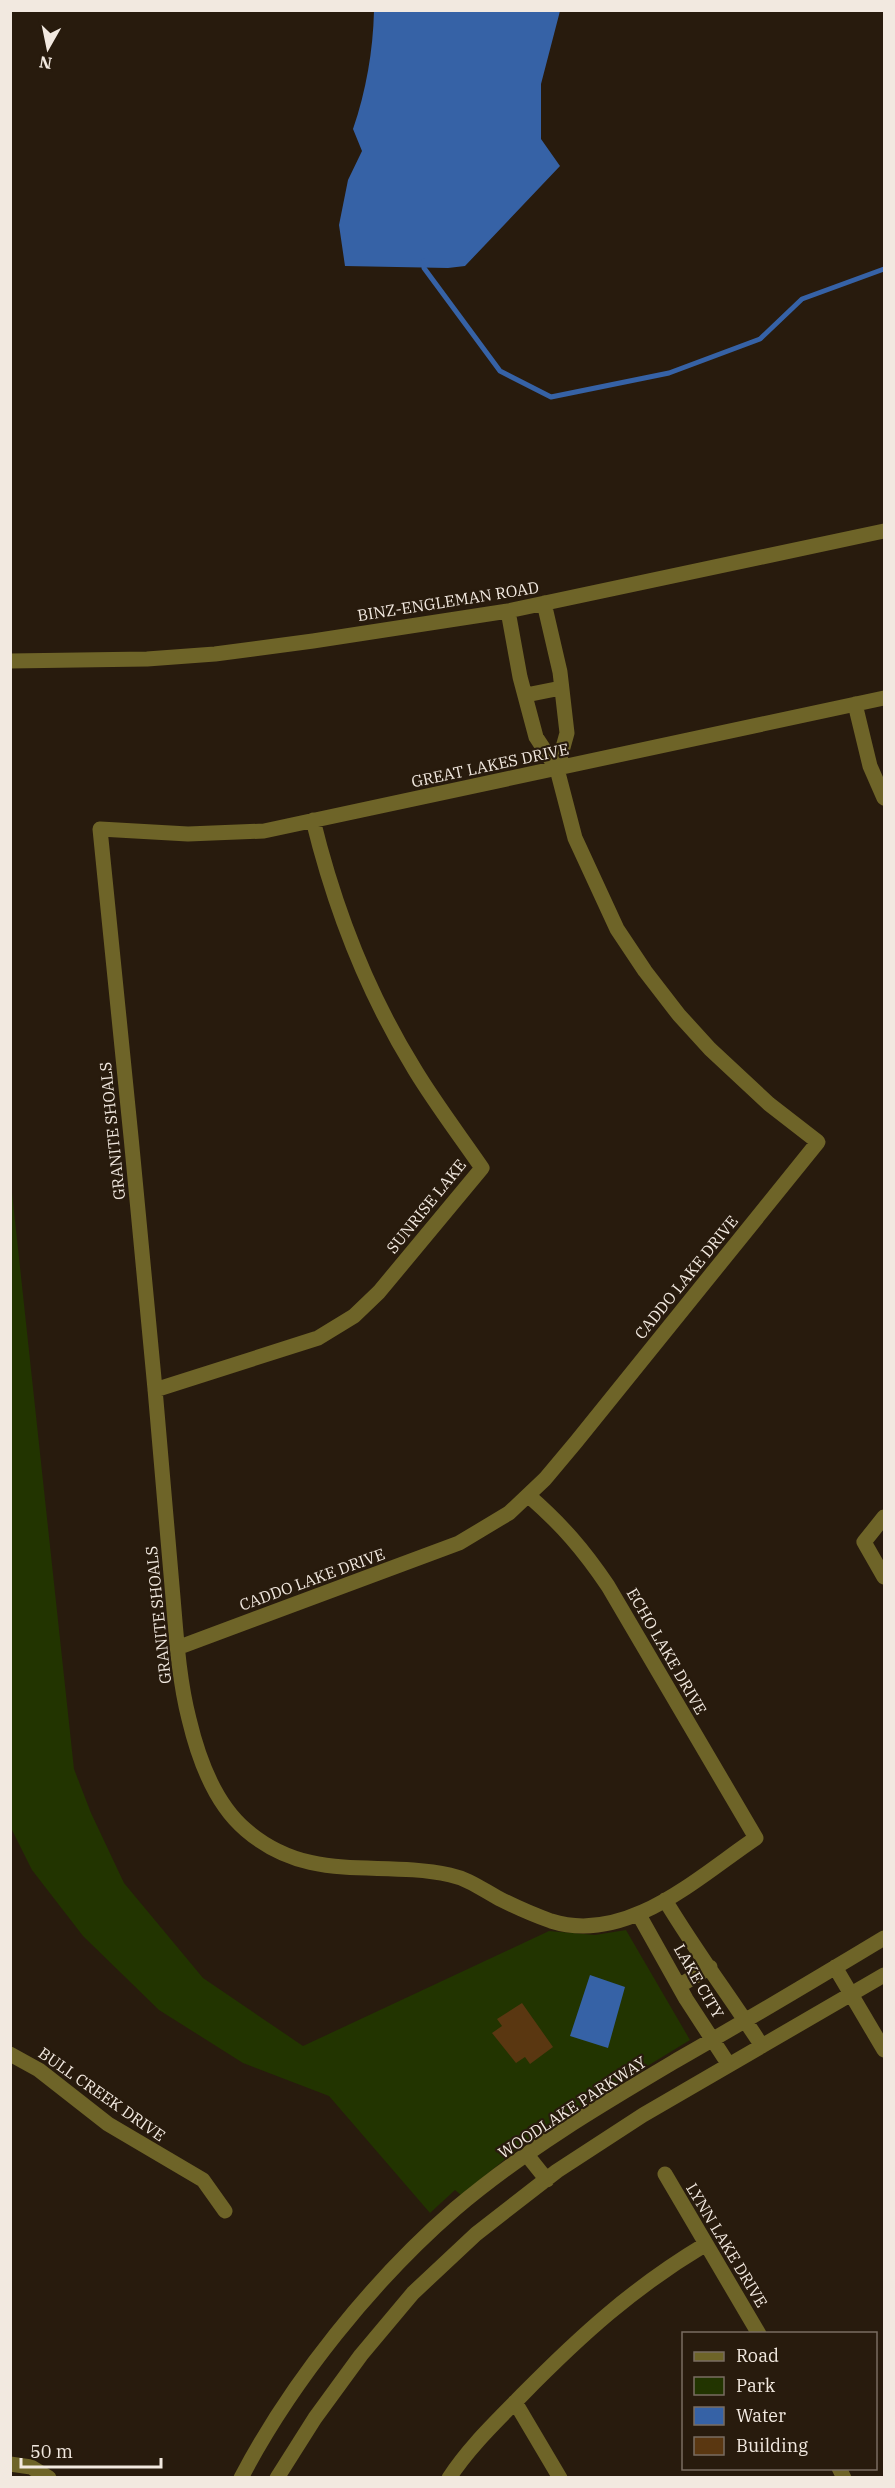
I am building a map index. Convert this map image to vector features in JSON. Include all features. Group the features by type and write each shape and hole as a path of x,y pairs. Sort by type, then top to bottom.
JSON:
{"street":[{"name":"BINZ-ENGLEMAN ROAD","path":"10,661 147,659 215,654 508,611 885,531"},
{"path":"544,603 560,672 567,733 556,769"},
{"name":"CADDO LAKE DRIVE","path":"177,1648 459,1543 509,1513 529,1496 576,1442 818,1142 769,1104 679,1015 645,971 617,929 575,838 556,769 536,737 520,677 508,611"},
{"path":"526,695 561,688"},
{"name":"GREAT LAKES DRIVE","path":"100,829 234,834 264,831 885,698"},
{"path":"855,704 870,766 885,798"},
{"name":"SUNRISE LAKE","path":"155,1390 318,1338 354,1316 379,1292 482,1168 415,1070 375,994 323,863 313,820"},
{"name":"GRANITE SHOALS","path":"100,829 155,1390 177,1648 188,1716 199,1757 215,1791 243,1829 271,1848 316,1865 345,1869 416,1870 457,1877 554,1922 582,1925 602,1925 639,1915 756,1838"},
{"name":"ECHO LAKE DRIVE","path":"529,1496 558,1521 583,1548 608,1586 756,1838"},
{"path":"885,1517 864,1542 885,1578"},
{"name":"LAKE CITY","path":"665,1900 689,1940 710,1967 762,2046"},
{"name":"LAKE CITY","path":"639,1915 679,1986 729,2065"},
{"name":"WOODLAKE PARKWAY","path":"241,2478 289,2400 336,2336 391,2271 456,2209 527,2155 620,2094 885,1938"},
{"path":"679,1986 710,1967"},
{"path":"835,1967 885,2050"},
{"path":"277,2478 315,2418 361,2355 413,2293 476,2234 547,2180 643,2115 885,1975"},
{"name":"BULL CREEK DRIVE","path":"10,2054 39,2070 108,2124 204,2180 225,2211"},
{"path":"527,2155 547,2180"},
{"name":"LYNN LAKE DRIVE","path":"664,2174 758,2332"},
{"path":"449,2478 475,2441 577,2339 606,2313 672,2264 706,2244"},
{"path":"515,2402 560,2478"},
{"path":"10,2464 31,2467 49,2478"}],"green space":[{"path":"10,1174 74,1769 91,1813 124,1883 203,1978 303,2046 549,1931 595,1935 626,1930 690,2040 536,2134 461,2195 455,2190 430,2213 329,2096 243,2063 159,2010 83,1936 32,1870 11,1828"}],"water":[{"path":"374,11 560,11 541,84 541,139 560,166 465,266 448,268 345,266 339,225 348,180 362,151 353,129 368,71"},
{"path":"590,1975 625,1987 608,2048 570,2036"}],"building":[{"path":"522,2003 553,2047 530,2064 525,2057 516,2063 492,2033 502,2026 497,2019"}],"waterway":[{"path":"424,261 424,268 500,371 551,397 669,373 760,339 802,299 884,269"}]}
